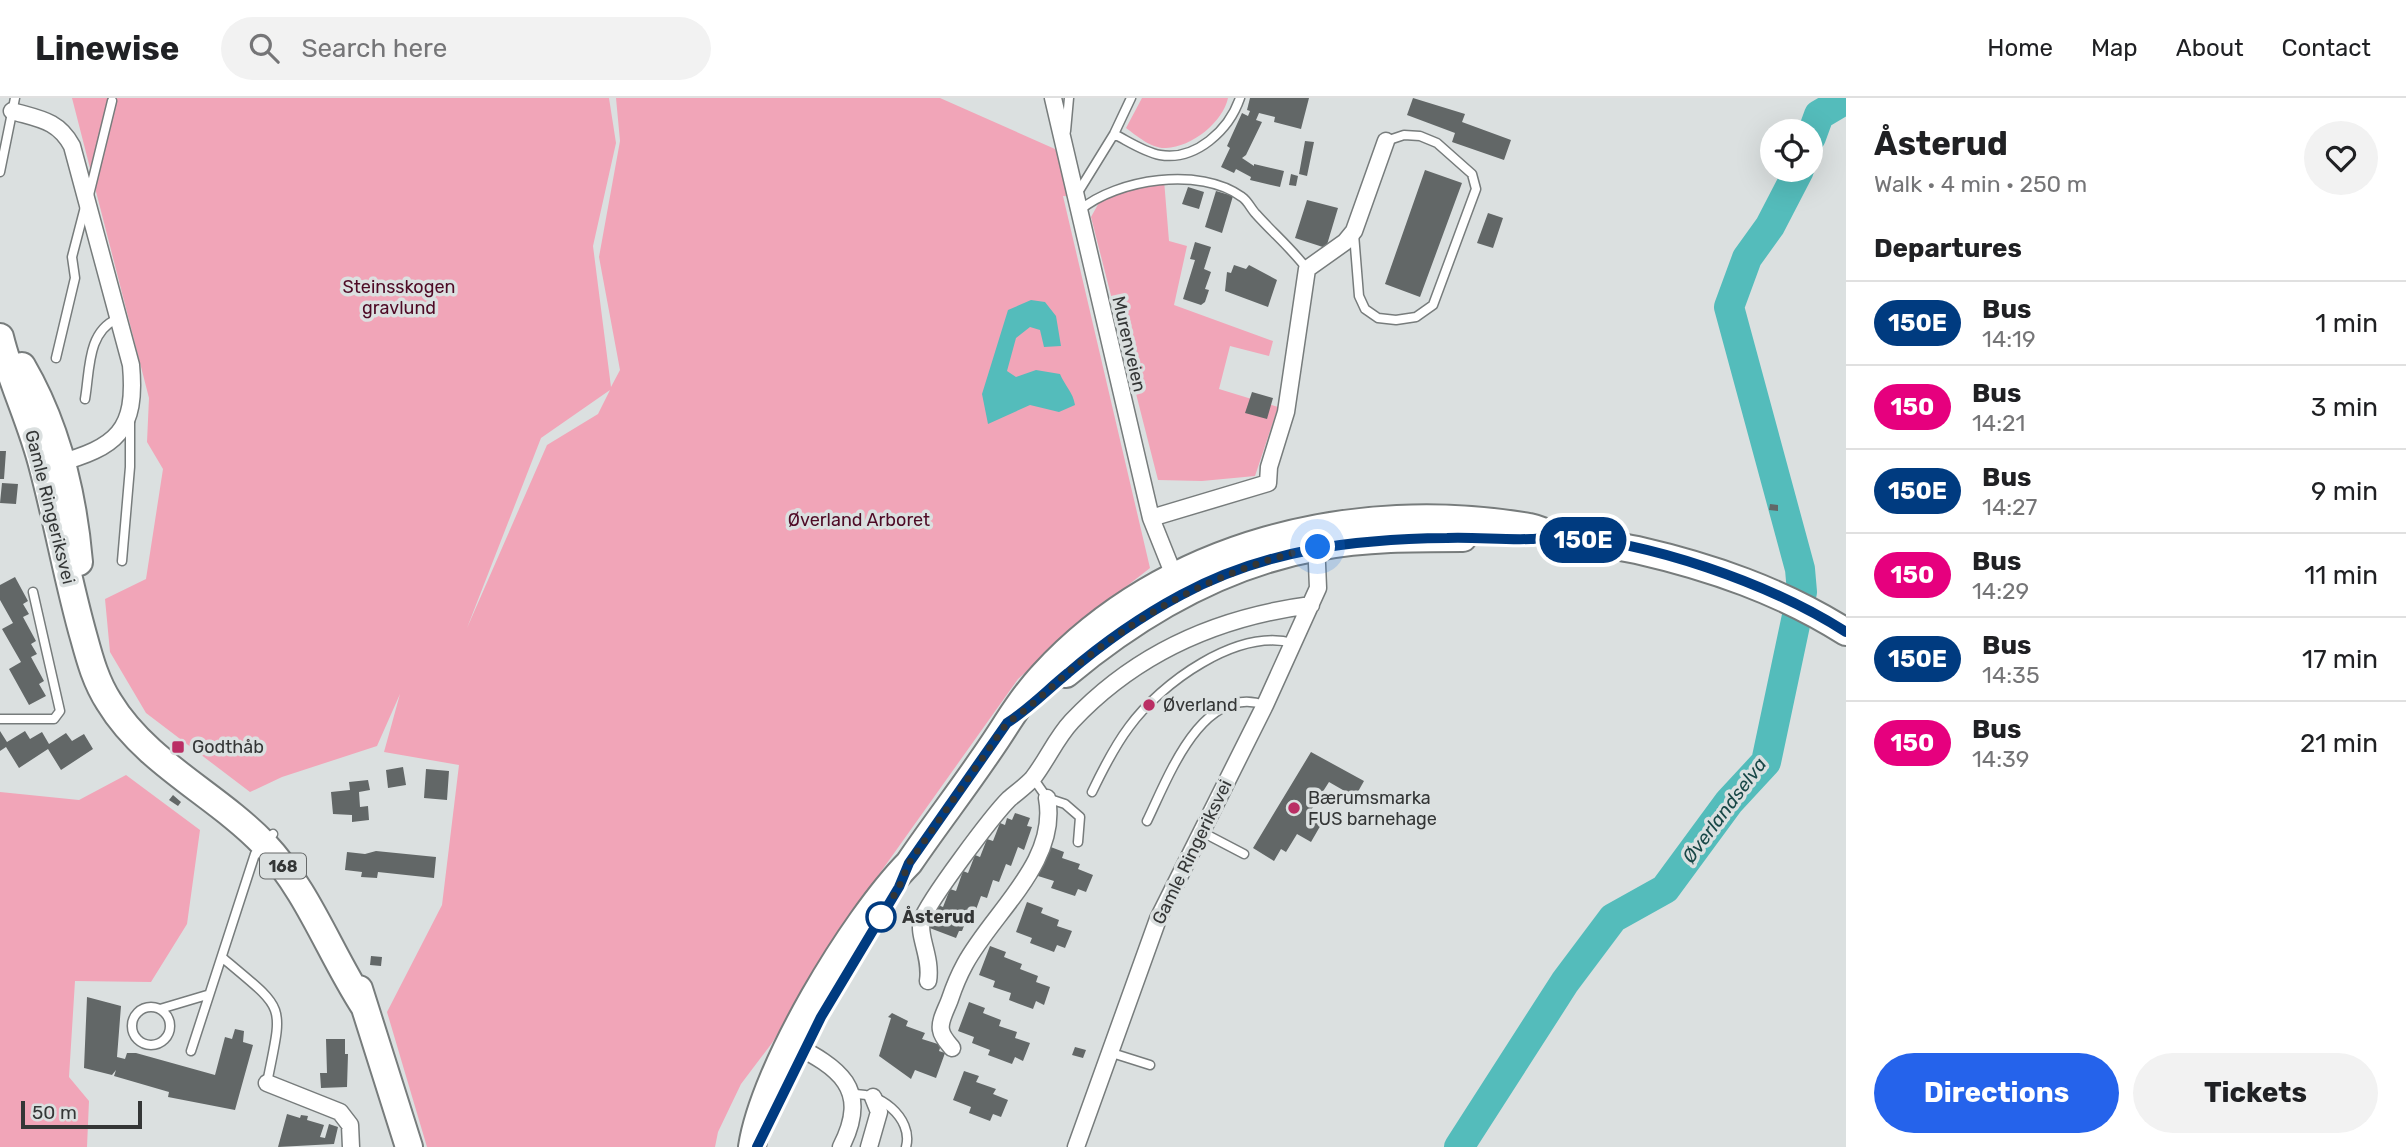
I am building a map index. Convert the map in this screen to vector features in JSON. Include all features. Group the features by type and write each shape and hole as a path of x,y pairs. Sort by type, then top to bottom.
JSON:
{"main road":[{"name":"Gamle Ringeriksvei","path":"4,348 53,465 73,605 96,679 108,701 129,729 163,758 198,774 269,839 293,855 329,912 354,971 409,1147"},
{"path":"758,1147 798,1047 854,933 889,884 909,863 1007,723 1027,710 1054,684 1178,585 1253,544 1316,537 1355,522 1420,519 1531,527 1555,536 1681,561 1770,591 1818,614 1846,632"},
{"path":"752,1147 769,1091 798,1047"}],"street":[{"name":"Murenveien","path":"1053,98 1151,518 1178,585"},
{"path":"14,104 50,121 65,133 72,146 107,266 117,319 131,365 133,387 130,419 117,437 104,446 53,465"},
{"path":"1151,518 1268,483 1269,467 1286,412 1307,269 1345,242 1354,231 1386,141"},
{"name":"Gamle Ringeriksvei","path":"1076,1147 1158,919 1265,705 1311,605 1318,587 1316,537"},
{"path":"928,981 930,964 920,932 927,909 1008,800 1033,778 1071,722 1113,681 1145,659 1225,622 1270,610 1311,605"},
{"path":"952,1048 941,1033 941,1026 956,982 965,963 1031,868 1041,849 1050,814 1047,798"},
{"path":"798,1047 838,1071 851,1095 851,1123 841,1147"},
{"path":"267,1083 340,1112 350,1125 351,1147"},
{"path":"869,1147 880,1112 873,1097"}],"lane":[{"path":"1065,152 1069,98"},
{"path":"1077,204 1131,98"},
{"path":"1114,134 1144,150 1173,155 1206,145 1228,122 1240,98"},
{"path":"57,358 75,278 72,257 112,101"},
{"path":"0,172 14,104"},
{"path":"1354,231 1359,296 1365,309 1378,318 1396,320 1416,317 1433,305 1476,189 1472,174 1429,139 1404,135 1386,141"},
{"path":"1077,204 1114,190 1167,179 1197,180 1244,198 1307,269"},
{"path":"85,399 94,338 107,323 117,319"},
{"path":"122,561 130,467 130,419"},
{"path":"0,719 46,720 58,716 60,711 33,592"},
{"path":"1092,792 1130,724 1200,663 1254,642 1278,639 1293,643"},
{"path":"1147,821 1180,755 1201,725 1231,705 1254,701 1265,705"},
{"path":"1033,778 1047,798 1065,804 1080,817 1078,842"},
{"path":"1200,831 1244,854"},
{"path":"191,1051 207,995 224,959 255,854 269,839"},
{"path":"224,959 275,1004 279,1020 267,1083"},
{"path":"160,1009 168,1019 169,1032 155,1044 142,1043 132,1029 134,1017 142,1009 160,1009 207,995"},
{"path":"1112,1053 1150,1065"},
{"path":"851,1095 865,1093 888,1104 902,1123 907,1136 906,1147"}],"green space":[{"path":"72,98 609,98 616,143 593,246 611,387 620,370 599,257 620,141 616,98 940,98 1055,149 1075,197 1063,196 1150,568 1086,618 1018,679 865,894 772,1043 741,1084 718,1132 715,1147 427,1147 387,1012 442,905 459,765 384,752 400,694 377,746 282,777 250,792 146,713 110,652 105,599 146,579 163,469 147,442 149,398","holes":["610,390 598,414 547,445 467,628 541,438"]},
{"path":"1142,98 1228,98 1220,116 1205,132 1176,147 1161,148 1126,128"},
{"path":"1164,180 1169,241 1187,246 1174,305 1273,341 1269,356 1230,346 1219,389 1278,407 1255,476 1202,481 1158,480 1091,217 1101,199"},
{"path":"126,775 200,830 187,924 151,982 75,981 69,1077 89,1101 87,1147 0,1147 0,792 79,800"}],"water":[{"path":"1031,300 1045,302 1056,316 1061,346 1044,347 1040,330 1030,327 1016,338 1007,371 1016,377 1036,370 1060,374 1073,396 1075,405 1059,412 1030,405 988,424 982,394 1008,310"}],"building":[{"path":"1250,98 1309,98 1301,129 1274,122 1275,117 1259,113 1256,120 1262,122 1242,158 1254,166 1284,171 1280,187 1250,180 1251,177 1236,169 1234,173 1221,167 1242,113 1248,116"},
{"path":"1413,98 1465,114 1462,122 1511,140 1504,160 1452,142 1455,133 1407,115"},
{"path":"1305,141 1314,142 1307,176 1299,174"},
{"path":"1425,170 1462,183 1420,297 1385,284"},
{"path":"1291,174 1298,176 1296,186 1289,185"},
{"path":"1188,187 1204,192 1199,209 1182,204"},
{"path":"1216,191 1233,196 1222,233 1205,227"},
{"path":"1307,200 1338,208 1326,248 1295,238"},
{"path":"1488,213 1503,218 1493,248 1477,243"},
{"path":"1195,242 1211,247 1204,269 1211,272 1205,289 1209,290 1205,302 1201,305 1183,299 1195,260 1190,259"},
{"path":"1234,265 1246,269 1249,265 1277,280 1268,307 1225,291 1227,272 1231,273"},
{"path":"1252,392 1273,398 1267,419 1245,413"},
{"path":"0,451 6,451 4,479 0,479"},
{"path":"2,483 18,484 16,504 0,503"},
{"path":"1770,504 1778,505 1778,511 1769,510"},
{"path":"15,577 28,601 23,604 29,614 23,617 36,641 31,644 37,654 31,657 44,681 39,684 46,696 29,705 9,669 21,662 2,629 13,623 0,600 0,585"},
{"path":"0,731 7,742 25,731 30,739 42,732 49,744 66,733 72,741 84,734 93,749 61,770 48,749 19,768 6,747 0,751"},
{"path":"1311,752 1364,781 1355,797 1329,782 1308,815 1322,823 1311,842 1297,834 1286,852 1281,849 1274,861 1253,848"},
{"path":"403,767 406,785 388,788 386,770"},
{"path":"426,769 449,771 447,800 424,798"},
{"path":"368,780 370,790 359,792 360,807 368,806 369,820 352,822 352,815 333,814 331,792 350,790 349,782"},
{"path":"173,795 181,802 178,806 169,800"},
{"path":"1015,813 1030,818 1027,826 1032,827 1024,850 1018,847 1011,866 1006,864 999,882 993,880 987,898 981,896 974,915 969,913 962,931 959,931 956,938 927,927 938,905 943,907 950,889 956,891 963,871 968,873 975,855 980,857 987,839 993,841 1000,823 1005,825 1007,818 1012,820"},
{"path":"1048,846 1064,852 1062,858 1080,864 1078,869 1093,875 1086,892 1078,889 1075,896 1051,888 1054,881 1038,876"},
{"path":"376,851 436,857 434,878 378,872 377,878 361,877 362,872 345,870 347,852 365,854"},
{"path":"1027,902 1043,908 1041,913 1059,920 1057,926 1072,931 1065,948 1057,945 1054,952 1030,943 1032,938 1016,932"},
{"path":"990,946 1006,952 1004,957 1022,964 1020,969 1038,976 1036,982 1050,987 1044,1005 1036,1001 1033,1009 1009,1000 1011,993 993,987 995,981 979,975"},
{"path":"371,956 382,957 381,966 370,965"},
{"path":"87,997 121,1006 117,1057 125,1059 127,1053 136,1053 215,1075 225,1037 232,1039 235,1029 244,1031 243,1042 253,1045 235,1110 168,1097 169,1092 114,1076 116,1070 112,1075 84,1068"},
{"path":"969,1002 985,1008 983,1013 1001,1020 999,1026 1017,1032 1015,1038 1030,1043 1023,1061 1015,1057 1012,1064 988,1055 990,1050 972,1043 974,1037 958,1031"},
{"path":"892,1013 908,1021 906,1026 925,1033 922,1039 941,1045 939,1051 945,1053 936,1078 915,1070 911,1079 879,1056 891,1018 888,1017"},
{"path":"326,1039 345,1039 345,1054 348,1054 347,1087 321,1088 320,1073 327,1073"},
{"path":"1075,1047 1086,1050 1083,1058 1072,1055"},
{"path":"964,1071 979,1076 976,1082 996,1089 993,1094 1008,1100 1001,1117 993,1114 990,1121 969,1113 971,1107 953,1100"},
{"path":"287,1114 300,1118 301,1115 308,1116 307,1120 324,1125 320,1137 325,1138 329,1124 338,1127 334,1144 278,1147"}],"waterway":[{"name":"Øverlandselva","path":"1818,119 1819,115 1846,99"},
{"name":"Øverlandselva","path":"1459,1147 1565,982 1613,918 1665,889 1729,802 1766,762 1802,592 1800,569 1729,307 1747,258 1770,226 1793,182"}],"bus line":[{"name":"150E","path":"757,1147 821,1017 899,887 909,863 1007,723 1027,710 1054,684 1119,632 1146,614 1213,579 1275,556 1345,543 1410,538 1532,539 1555,536 1635,549 1728,575 1818,614 1846,632"}],"place":[{"name":"Øverland","path":"1149,705"},
{"name":"Godthåb","path":"178,747"},
{"name":"Bærumsmarka FUS barnehage","path":"1294,808"},
{"name":"Åsterud","path":"881,917"}],"route":[{"path":"881,917 899,887 909,863 1007,723 1027,710 1082,661 1146,614 1213,579 1275,556 1318,547"}],"park label":[{"name":"Steinsskogen gravlund","path":"399,297"},
{"name":"Øverland Arboret","path":"859,520"}]}
